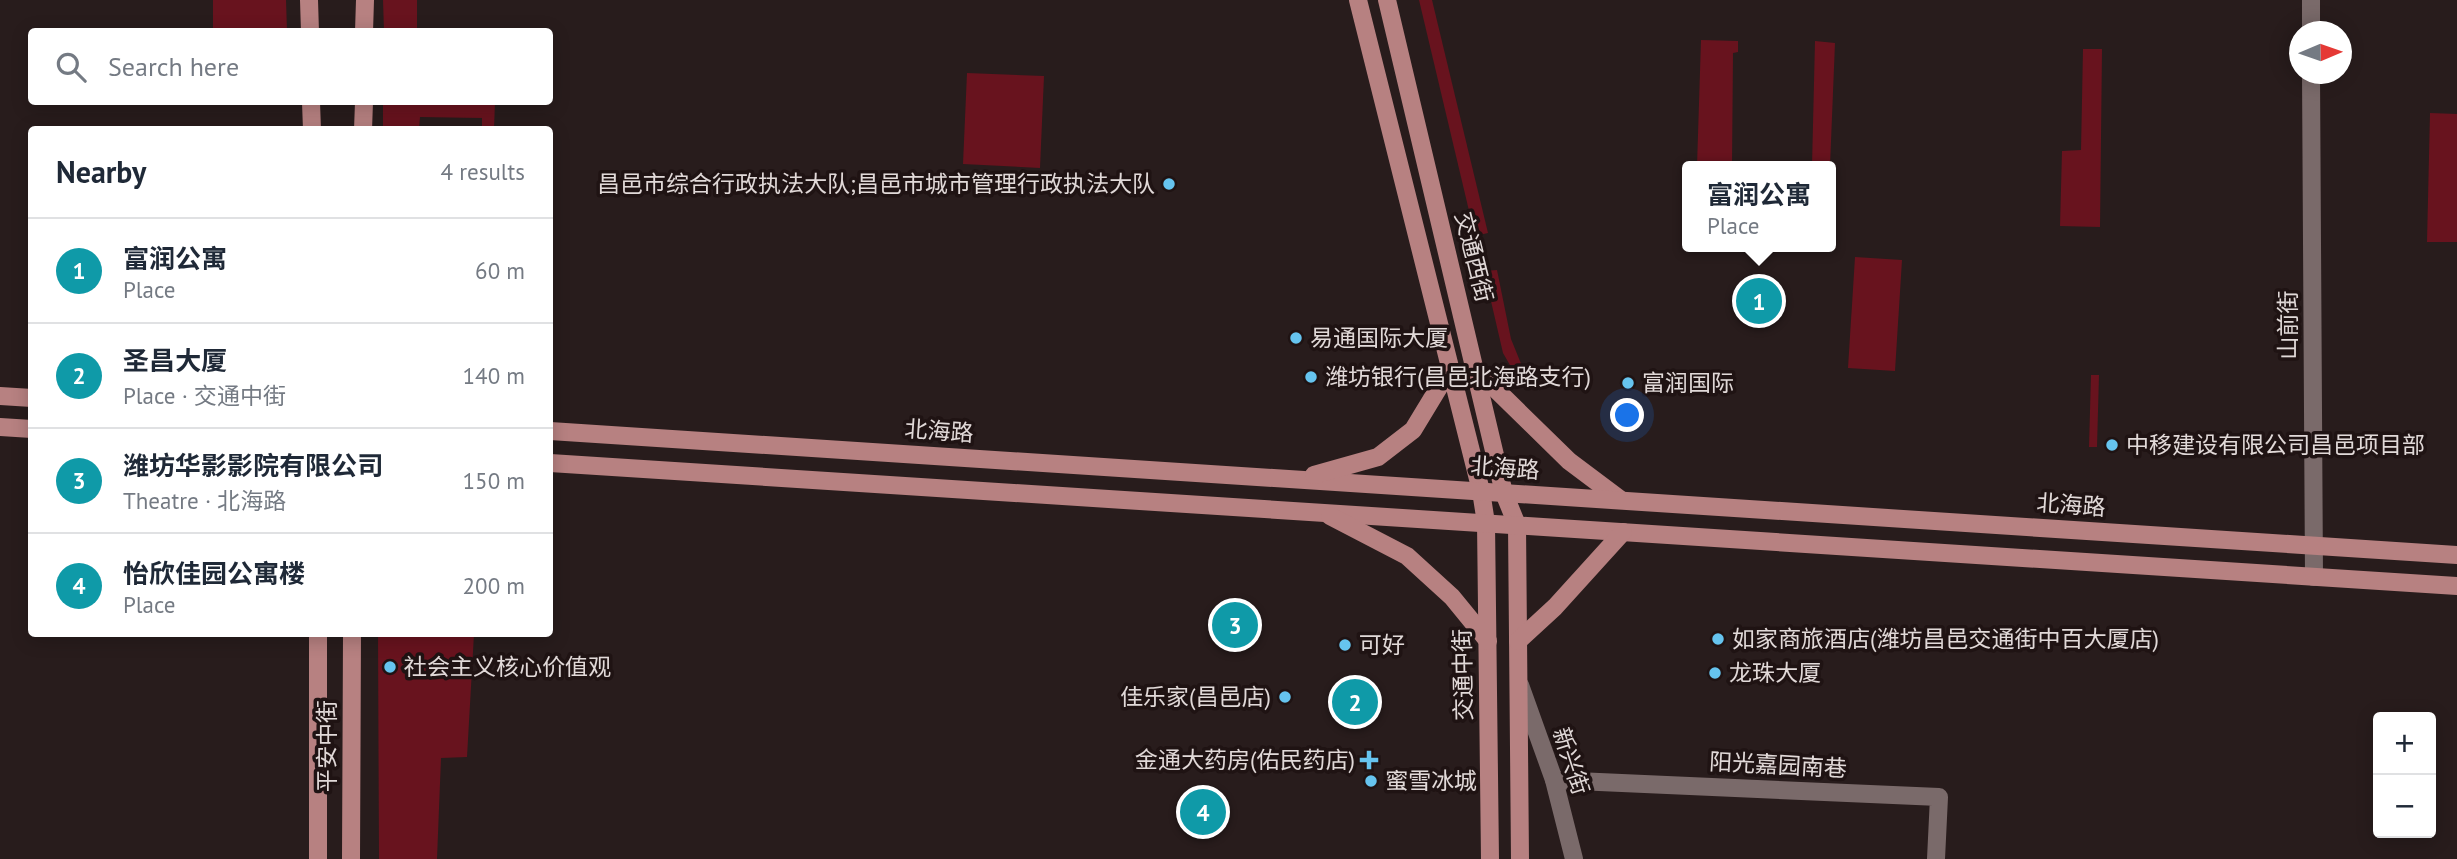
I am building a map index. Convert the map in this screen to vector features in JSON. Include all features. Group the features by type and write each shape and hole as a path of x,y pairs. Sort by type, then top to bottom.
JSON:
{"main road":[{"path":"309,0 310,28"},
{"path":"364,28 365,0"},
{"path":"1358,0 1480,491"},
{"name":"交通西街","path":"1387,0 1504,493 1517,526"},
{"path":"311,105 312,126"},
{"path":"363,126 364,105"},
{"path":"1300,479 1378,457 1413,430 1450,369"},
{"path":"1476,370 1569,461 1621,500"},
{"path":"0,396 28,398"},
{"path":"0,427 28,429"},
{"name":"北海路","path":"553,431 2457,555"},
{"path":"553,463 2457,586"},
{"name":"交通中街","path":"1480,491 1486,523 1490,859"},
{"path":"1323,513 1407,556 1452,597 1488,641"},
{"path":"1517,526 1520,859"},
{"path":"1518,641 1555,607 1623,532"},
{"name":"平安中街","path":"318,637 318,859"},
{"name":"平安中街","path":"351,859 352,637"}],"street":[{"path":"2311,0 2311,21"},
{"name":"山前街","path":"2311,84 2314,577"},
{"name":"新兴街","path":"1518,679 1553,780 1574,859"},
{"name":"阳光嘉园南巷","path":"1553,780 1939,797 1936,859"}],"shaded area":[{"path":"213,0 286,0 287,28 213,28"},
{"path":"383,0 417,0 417,28 384,28"},
{"path":"1419,0 1432,0 1488,233 1475,236"},
{"path":"1701,40 1738,41 1738,52 1733,53 1732,161 1697,161"},
{"path":"1815,41 1835,43 1830,161 1812,161"},
{"path":"2083,49 2102,49 2100,227 2060,226 2062,151 2081,150"},
{"path":"967,73 1044,76 1040,168 963,164"},
{"path":"383,105 495,105 494,126 482,126 482,118 420,117 419,126 383,126"},
{"path":"2430,113 2457,114 2457,242 2427,242"},
{"path":"1855,257 1902,260 1895,371 1848,368"},
{"path":"1497,270 1511,339 1524,371 1518,379 1503,353 1484,271"},
{"path":"2091,375 2099,375 2097,447 2089,447"},
{"path":"378,637 474,637 467,757 441,758 437,859 379,859"}],"place":[{"name":"昌邑市综合行政执法大队;昌邑市城市管理行政执法大队","path":"1169,184"},
{"name":"富润公寓","path":"1759,301"},
{"name":"易通国际大厦","path":"1296,338"},
{"name":"潍坊银行(昌邑北海路支行)","path":"1311,377"},
{"name":"富润国际","path":"1628,383"},
{"name":"中移建设有限公司昌邑项目部","path":"2112,445"},
{"name":"潍坊华影影院有限公司","path":"1235,625"},
{"name":"如家商旅酒店(潍坊昌邑交通街中百大厦店)","path":"1718,639"},
{"name":"可好","path":"1345,645"},
{"name":"社会主义核心价值观","path":"390,667"},
{"name":"龙珠大厦","path":"1715,673"},
{"name":"佳乐家(昌邑店)","path":"1285,697"},
{"name":"圣昌大厦","path":"1355,702"},
{"name":"金通大药房(佑民药店)","path":"1369,760"},
{"name":"蜜雪冰城","path":"1371,781"},
{"name":"怡欣佳园公寓楼","path":"1203,812"}]}
